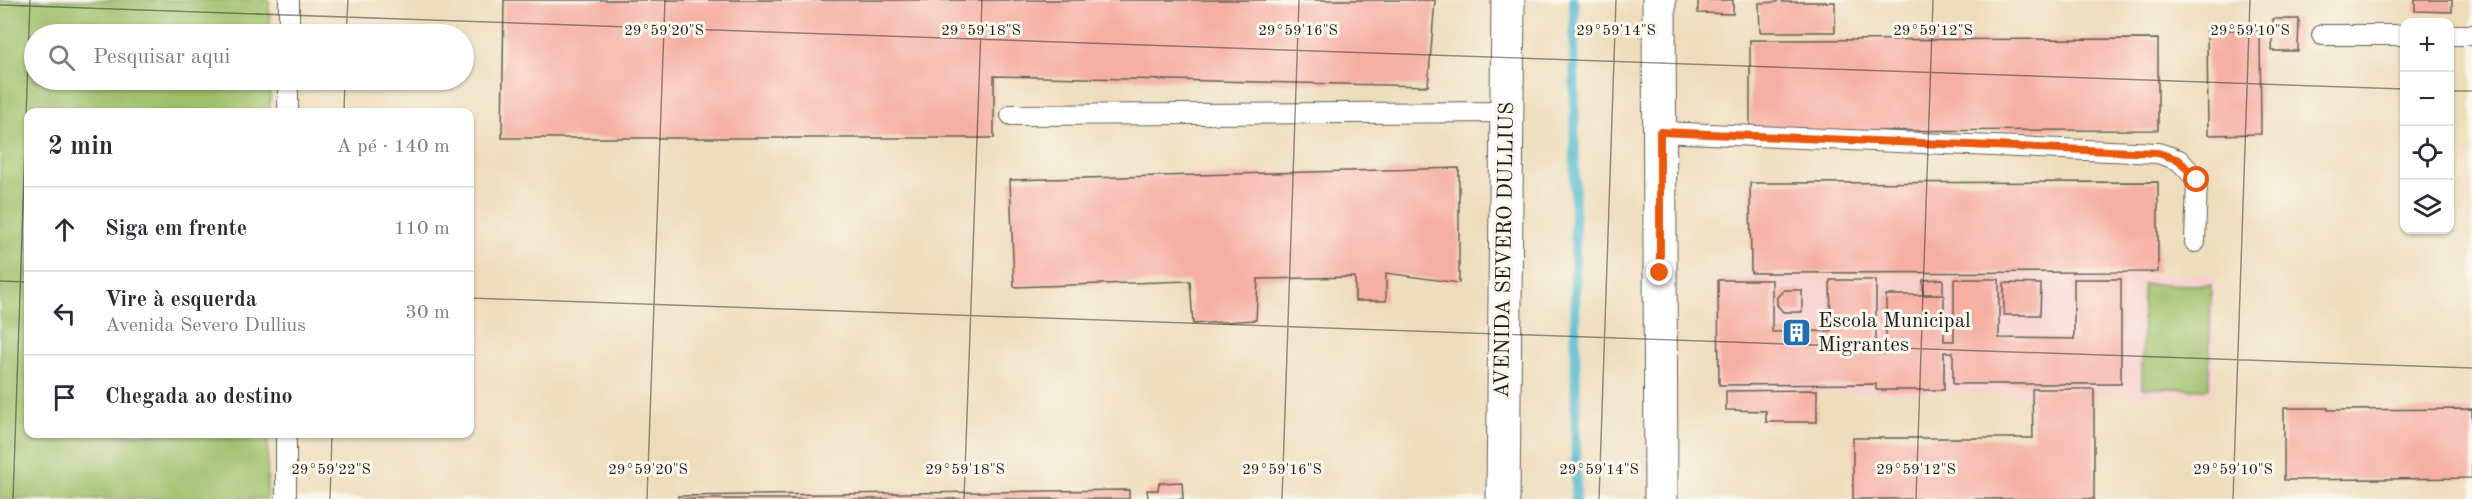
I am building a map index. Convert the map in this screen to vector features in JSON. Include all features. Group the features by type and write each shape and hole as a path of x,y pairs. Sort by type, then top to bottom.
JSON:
{"main road":[{"name":"AVENIDA SEVERO DULLIUS","path":"1503,499 1508,0"},
{"path":"1659,0 1661,499"}],"lane":[{"path":"289,0 289,24"},
{"path":"2322,35 2400,35"},
{"path":"2454,35 2472,35"},
{"path":"288,90 288,108"},
{"path":"1011,115 1507,112"},
{"path":"1660,132 2158,153 2179,160 2197,180 2195,242"},
{"path":"286,438 286,499"}],"shaded area":[{"path":"2215,274 2215,396 1715,392 1716,275"}],"green space":[{"path":"0,0 269,0 270,24 24,24 24,90 270,90 270,108 24,108 24,438 268,438 267,499 0,499"},
{"path":"2143,284 2211,285 2209,389 2142,388"}],"building":[{"path":"504,0 1435,0 1428,86 994,76 994,138 502,138"},
{"path":"1698,0 1733,0 1733,14 1698,13"},
{"path":"1777,0 1835,2 1835,32 1760,32 1759,3 1777,2"},
{"path":"2415,0 2452,0 2452,12 2415,11"},
{"path":"2273,19 2299,19 2298,51 2272,51"},
{"path":"2207,30 2260,30 2261,134 2208,135"},
{"path":"2158,39 2158,130 1750,131 1750,40"},
{"path":"1459,168 1459,283 1386,273 1386,301 1355,301 1355,277 1258,279 1256,320 1193,324 1190,281 1014,287 1010,180"},
{"path":"2158,182 2158,272 1751,273 1750,183"},
{"path":"1943,279 1943,294 1923,294 1923,280"},
{"path":"1954,279 1999,279 1999,338 2074,339 2074,279 2121,279 2121,384 1953,384 1953,352 1944,352 1944,390 1876,390 1876,384 1719,385 1718,280 1772,280 1772,332 1831,331 1830,280 1876,280 1876,354 1886,354 1886,295 1944,295 1944,341 1954,341"},
{"path":"2004,283 2041,284 2040,315 2004,315"},
{"path":"1784,290 1802,290 1802,312 1783,312 1777,305 1777,297"},
{"path":"2032,389 2094,389 2094,499 1853,499 1853,438 2033,438"},
{"path":"1817,390 1817,422 1766,422 1766,411 1726,410 1726,391"},
{"path":"2284,408 2472,409 2472,478 2284,480"},
{"path":"1182,482 1183,499 1148,499 1147,490 1158,490 1159,483"},
{"path":"1129,490 1129,499 678,499 678,496"}],"waterway":[{"path":"1574,0 1576,499"}],"place":[{"name":"Escola Municipal Migrantes","path":"1797,333"}],"route":[{"path":"1660,273 1660,132 2158,153 2179,160 2197,180"}]}
